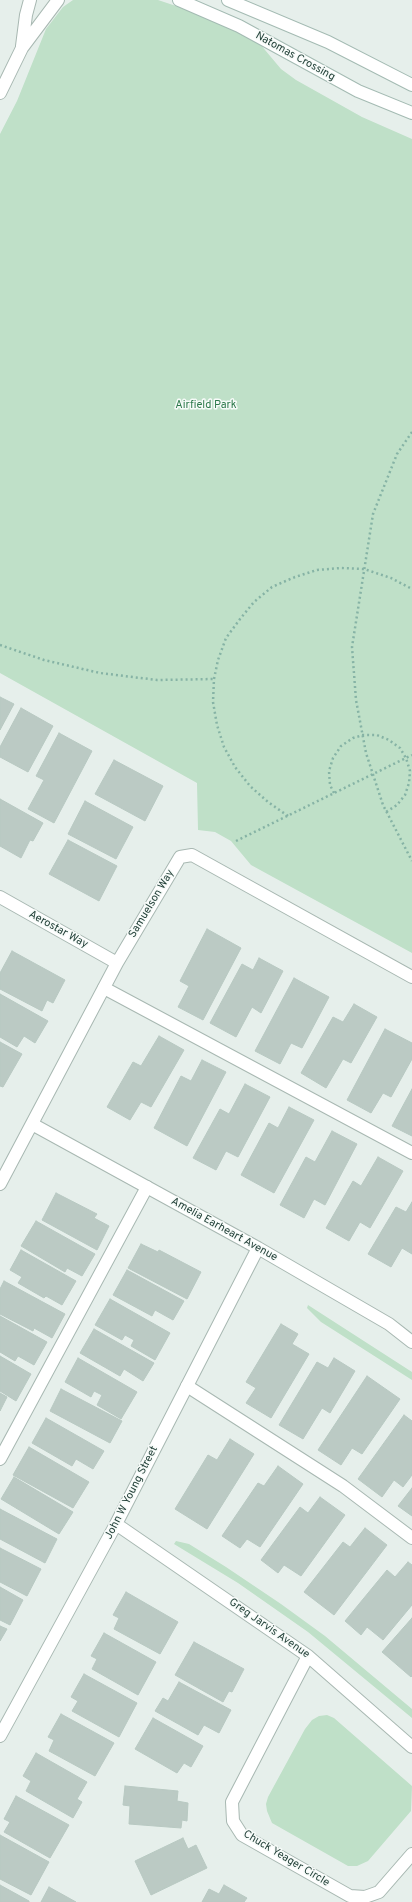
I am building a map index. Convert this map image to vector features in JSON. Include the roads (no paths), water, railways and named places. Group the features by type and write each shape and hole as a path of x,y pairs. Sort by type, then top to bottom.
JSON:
{"street":[{"path":"22,48 26,15 30,0"},
{"path":"0,93 22,48 58,0"},
{"name":"Natomas Crossing","path":"179,0 239,26 358,91 412,113"},
{"name":"Natomas Crossing","path":"228,0 328,42 412,85"},
{"name":"Samuelson Way","path":"0,1184 117,963 180,857 192,856 412,977"},
{"name":"Aerostar Way","path":"0,898 117,963"},
{"path":"104,988 412,1154"},
{"name":"Amelia Earheart Avenue","path":"32,1124 258,1248 389,1324 412,1342"},
{"path":"0,1460 147,1187"},
{"name":"John W Young Street","path":"0,1736 116,1524 258,1248"},
{"path":"187,1386 343,1486 412,1538"},
{"name":"Greg Jarvis Avenue","path":"116,1524 308,1656 412,1747"},
{"name":"Chuck Yeager Circle","path":"308,1656 232,1802 233,1821 242,1835 350,1896 365,1897 379,1892 412,1854"}],"park label":[{"name":"Airfield Park","path":"206,406"}]}
